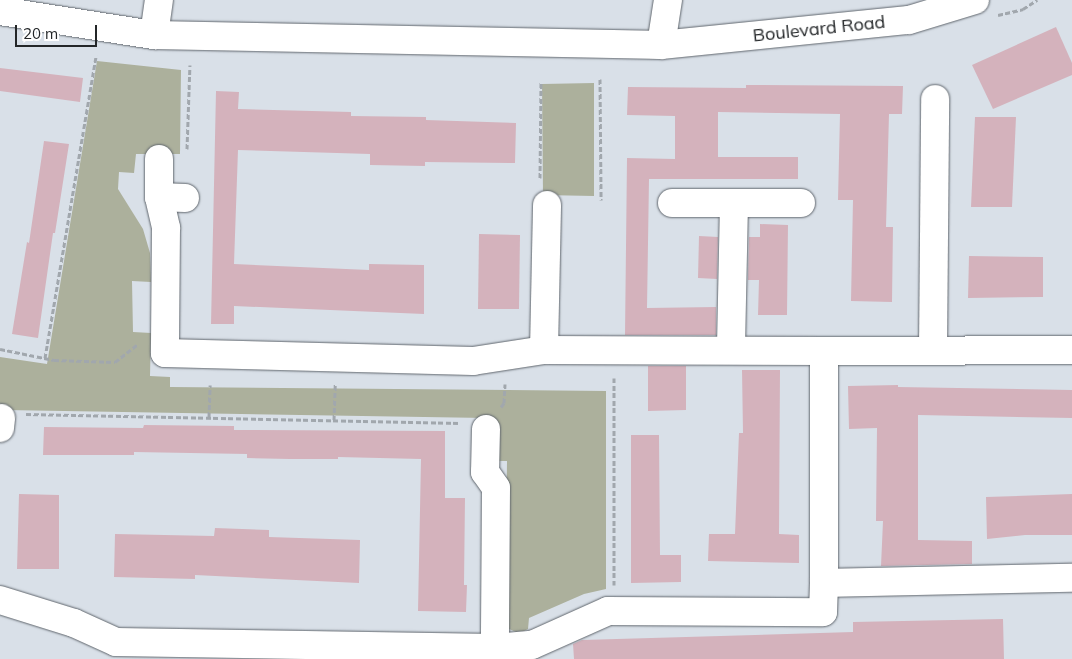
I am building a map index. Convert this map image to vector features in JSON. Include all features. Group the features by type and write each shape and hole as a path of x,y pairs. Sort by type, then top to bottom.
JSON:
{"street":[{"path":"154,34 159,0"},
{"path":"660,46 668,0"},
{"name":"Boulevard Road","path":"0,11 154,34 660,46 909,20 975,0"},
{"path":"933,351 935,99"},
{"path":"159,159 172,198 166,228 165,353 473,361 544,350 1072,350"},
{"path":"543,194 544,350"},
{"path":"731,350 734,202"},
{"path":"672,203 801,203"},
{"path":"0,600 74,623 116,650 495,648 532,645 608,611 823,612 824,351"},
{"path":"483,422 485,472 496,488 495,648"},
{"path":"824,583 1072,578"}],"path":[{"path":"45,358 96,55"},
{"path":"186,150 190,65"},
{"path":"600,79 601,200"},
{"path":"541,81 543,194"},
{"path":"0,349 45,358 115,362 139,343"},
{"path":"602,350 601,362 614,378 614,595"},
{"path":"7,420 209,417 483,422 504,403 506,356"},
{"path":"334,384 334,420"},
{"path":"209,417 210,385"}],"green space":[{"path":"97,61 181,70 180,154 136,154 134,173 119,172 118,189 143,229 150,253 151,282 132,281 133,332 151,333 150,376 170,377 170,387 606,391 606,589 584,594 529,618 528,629 524,631 516,632 509,629 505,618 507,461 496,461 486,418 5,410 0,413 0,357 47,364"},
{"path":"594,83 594,196 543,195 542,84"}],"building":[{"path":"1056,27 1072,63 1072,75 993,109 972,65"},
{"path":"0,68 83,78 80,102 0,91"},
{"path":"746,85 903,86 902,114 889,114 886,227 893,227 892,302 851,301 853,200 838,200 840,114 718,112 718,157 798,157 798,179 649,179 647,308 716,307 716,335 625,335 627,158 675,159 675,116 627,115 628,87 746,88"},
{"path":"216,91 239,92 238,109 351,112 351,116 426,117 426,120 516,123 515,163 425,162 425,166 370,165 370,154 238,150 234,264 369,270 369,264 424,265 424,314 234,306 234,324 211,324"},
{"path":"975,117 1016,117 1012,207 971,207"},
{"path":"44,141 69,144 55,233 53,233 38,338 12,334 27,242 29,243"},
{"path":"760,224 788,225 787,315 758,315 759,280 748,280 749,237 760,237"},
{"path":"479,234 520,235 519,309 478,309"},
{"path":"699,236 718,237 717,279 698,278"},
{"path":"969,256 1043,257 1043,297 968,298"},
{"path":"648,366 686,366 686,410 648,411"},
{"path":"742,370 780,370 779,534 799,535 799,563 708,561 709,534 735,534 739,433 743,433"},
{"path":"898,385 898,387 1072,390 1072,418 918,415 918,540 972,541 972,564 881,566 883,521 876,521 877,428 849,429 848,386"},
{"path":"144,425 234,426 234,430 445,431 445,498 465,498 464,585 467,585 466,612 418,611 421,459 338,457 338,459 247,458 247,454 134,452 134,455 43,455 44,427 143,428"},
{"path":"631,435 659,435 660,555 681,555 681,582 631,583"},
{"path":"19,494 59,495 59,569 17,569"},
{"path":"1072,494 1072,535 1025,535 987,539 986,497"},
{"path":"215,528 269,530 269,537 360,540 359,583 195,575 195,579 114,577 115,534 214,536"},
{"path":"1003,619 1004,659 574,659 573,644 582,640 853,632 853,622"}]}
